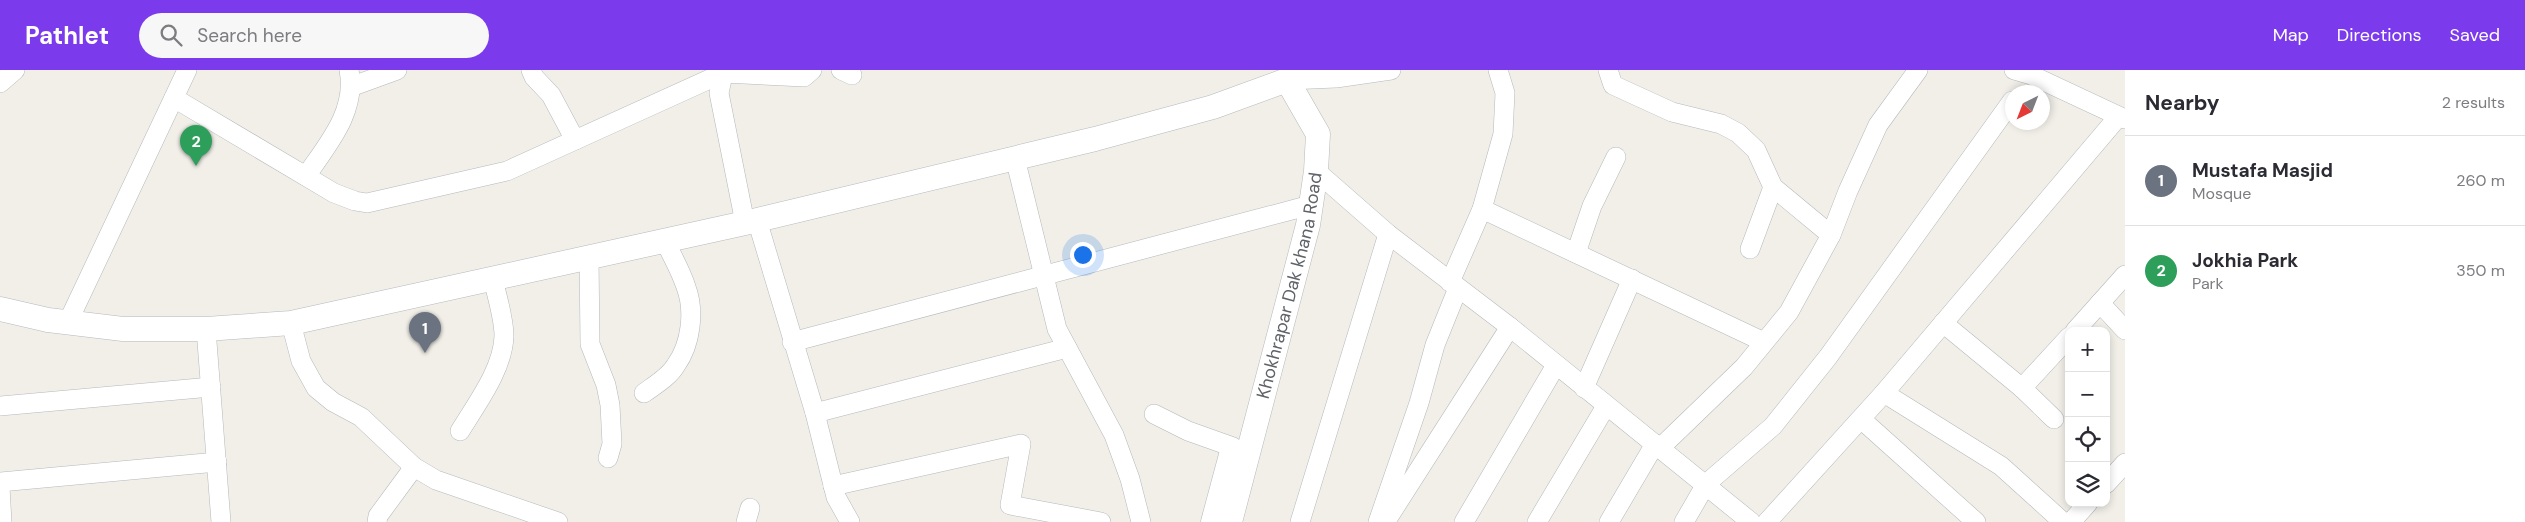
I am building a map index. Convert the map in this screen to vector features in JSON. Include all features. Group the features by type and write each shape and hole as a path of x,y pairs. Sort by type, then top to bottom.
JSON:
{"street":[{"path":"0,83 15,70"},
{"path":"306,176 334,135 349,103 351,78 397,70"},
{"path":"531,70 534,77 551,95 575,140"},
{"path":"174,98 334,193 355,201 367,203 507,171 724,71 804,77 812,70"},
{"path":"0,309 68,322 123,329 206,328 291,323 665,241 1015,158 1213,108 1292,73 1336,78 1391,70"},
{"path":"1378,522 1419,403 1454,285 1482,210 1503,134 1505,93 1498,70"},
{"path":"1608,70 1613,85 1631,94 1672,112 1721,124 1738,133 1756,150 1773,187 1831,235"},
{"path":"1609,522 1658,446 1744,367 1788,312 1831,235 1848,191 1878,125 1918,70"},
{"path":"724,71 718,93 751,221 815,413 836,497 850,522"},
{"path":"68,322 174,98 184,72"},
{"path":"1767,522 1884,393 2121,118 2027,72 2021,85"},
{"path":"1292,73 1318,134 1316,171 1388,234 1510,327 1751,522"},
{"path":"1684,522 1706,484 1779,418 1828,357 2005,111"},
{"path":"1576,253 1592,206 1616,157"},
{"path":"1015,158 1057,329 1114,435 1130,480 1141,522"},
{"name":"Khokhrapar Dak khana Road","path":"1213,522 1285,262 1316,171"},
{"name":"Khokhrapar Dak khana Road","path":"1230,522 1308,225 1316,171"},
{"path":"1750,249 1773,187"},
{"path":"792,342 1303,208"},
{"path":"1482,210 1764,342"},
{"path":"1300,522 1388,234"},
{"path":"644,393 676,366 685,348 690,324 691,305 686,286 665,241"},
{"path":"589,257 590,344 606,385 610,405 612,444 608,458"},
{"path":"2079,327 2125,275"},
{"path":"460,431 480,397 502,348 504,335 493,279"},
{"path":"1584,388 1632,279"},
{"path":"2100,303 2125,330"},
{"path":"291,323 301,361 316,388 333,402 361,416 414,466 436,480 558,522"},
{"path":"1943,323 2022,388 2054,419"},
{"path":"1385,522 1510,327"},
{"path":"206,328 221,522"},
{"path":"2022,388 2065,341"},
{"path":"815,413 1067,348"},
{"path":"1464,522 1556,365"},
{"path":"0,406 211,387"},
{"path":"1884,393 2001,466 2063,522"},
{"path":"1537,522 1606,406"},
{"path":"1154,414 1188,431 1233,447"},
{"path":"1861,419 1976,522"},
{"path":"833,486 1021,444 1010,505 1101,522"},
{"path":"0,482 217,462"},
{"path":"2110,480 2125,463"},
{"path":"377,522 378,516 414,466"},
{"path":"0,487 2,522"},
{"path":"2071,522 2084,507"}],"place":[{"name":"Jokhia Park","path":"196,166"},
{"name":"Mustafa Masjid","path":"425,353"}]}
